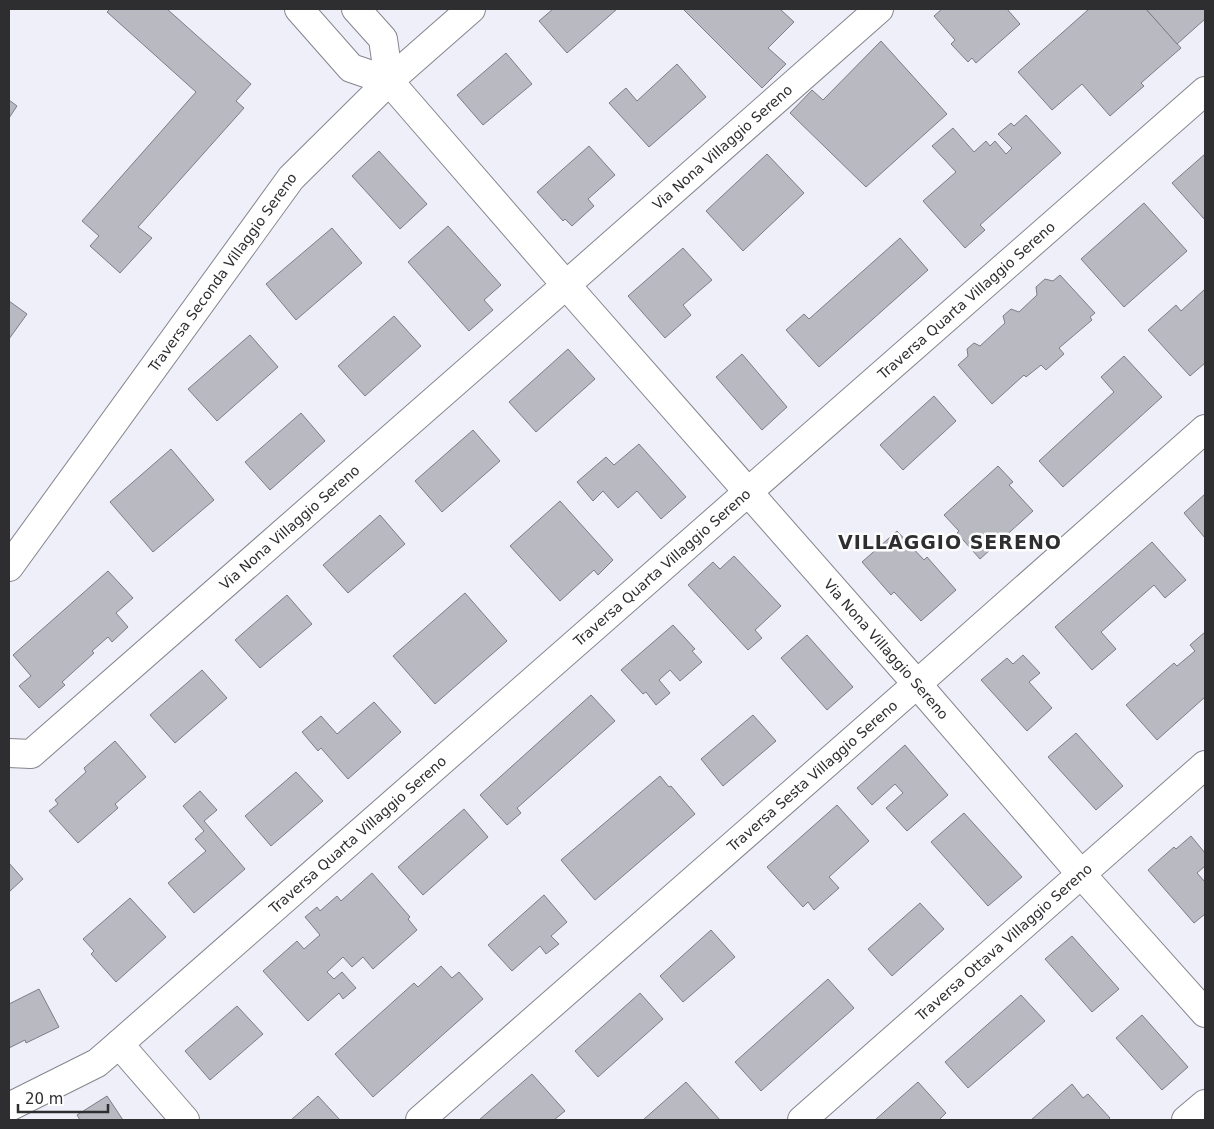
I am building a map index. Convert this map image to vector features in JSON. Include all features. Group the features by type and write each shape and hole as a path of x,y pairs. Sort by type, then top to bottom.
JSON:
{"street":[{"path":"299,9 351,68 389,81 383,39 356,9"},
{"name":"Traversa Seconda Villaggio Sereno","path":"9,567 291,178 389,81 471,9"},
{"name":"Via Nona Villaggio Sereno","path":"9,753 31,754 879,9"},
{"name":"Via Nona Villaggio Sereno","path":"389,81 1205,1013"},
{"name":"Traversa Quarta Villaggio Sereno","path":"9,1107 97,1062 119,1044 1205,91"},
{"name":"Traversa Sesta Villaggio Sereno","path":"420,1120 1205,429"},
{"name":"Traversa Ottava Villaggio Sereno","path":"802,1120 1205,765"},
{"path":"119,1044 185,1120"},
{"path":"1186,1120 1205,1104"}],"building":[{"path":"110,9 167,9 251,84 236,101 244,108 138,227 152,238 120,273 90,246 99,236 82,221 196,92 107,12"},
{"path":"553,9 617,9 567,53 539,21"},
{"path":"683,9 780,9 794,22 768,48 786,64 762,88"},
{"path":"942,9 1007,9 1020,24 976,63 972,58 968,62 951,44 955,40 934,16"},
{"path":"1089,9 1146,9 1181,48 1141,83 1144,86 1110,116 1082,84 1052,110 1018,72"},
{"path":"1146,9 1205,9 1205,19 1177,44"},
{"path":"881,41 947,114 866,187 790,113 812,90 823,100"},
{"path":"506,53 532,84 483,125 457,95"},
{"path":"677,64 706,97 649,147 609,103 626,88 637,101"},
{"path":"9,100 17,106 9,118"},
{"path":"1026,115 1061,153 980,225 985,230 965,248 923,201 956,172 932,146 953,128 974,152 986,141 990,146 995,141 1006,154 1012,148 998,134 1011,123 1014,126"},
{"path":"589,146 615,175 588,199 594,206 572,226 565,219 563,221 537,192"},
{"path":"379,151 427,204 400,229 352,176"},
{"path":"767,154 804,193 743,251 706,211"},
{"path":"1205,154 1205,220 1172,183"},
{"path":"1144,203 1187,251 1124,307 1081,259"},
{"path":"448,226 501,285 484,300 493,310 469,331 408,262"},
{"path":"332,228 362,263 296,320 266,284"},
{"path":"900,238 928,270 819,367 786,330 804,314 809,319"},
{"path":"683,248 712,280 683,305 691,315 665,338 628,296"},
{"path":"1060,275 1095,313 1090,317 1092,320 1059,348 1064,354 1046,370 1041,365 1026,377 1024,375 992,404 958,365 968,356 967,349 974,343 980,346 1005,323 1003,316 1011,309 1019,312 1037,295 1036,287 1045,279 1053,281"},
{"path":"1205,289 1205,363 1190,376 1148,330 1176,305 1181,311"},
{"path":"9,301 27,314 9,339"},
{"path":"394,316 421,346 365,396 338,366"},
{"path":"250,335 278,367 217,421 188,389"},
{"path":"568,349 595,379 536,432 509,402"},
{"path":"742,354 787,407 762,430 716,377"},
{"path":"1124,356 1162,397 1063,487 1039,461 1114,392 1101,377"},
{"path":"934,396 956,421 903,470 880,445"},
{"path":"301,413 325,441 270,490 245,462"},
{"path":"473,430 500,461 442,512 415,481"},
{"path":"639,444 686,497 661,519 637,491 618,508 603,491 593,501 577,482 606,457 614,465"},
{"path":"171,449 214,500 153,552 110,502"},
{"path":"998,466 1013,482 1009,485 1033,511 980,559 944,515"},
{"path":"1205,494 1205,538 1184,513"},
{"path":"560,501 613,560 598,575 594,570 560,601 510,546"},
{"path":"380,515 405,544 348,593 323,565"},
{"path":"897,531 924,560 927,557 956,590 921,621 894,592 891,595 862,562"},
{"path":"1152,542 1186,580 1165,598 1154,585 1101,632 1116,649 1092,670 1055,627"},
{"path":"734,556 781,606 755,630 762,638 748,650 688,585 713,562 720,569"},
{"path":"108,571 133,598 116,613 128,627 112,642 108,637 92,651 94,653 62,682 65,685 39,708 19,686 31,676 13,655"},
{"path":"465,593 507,641 435,704 393,656"},
{"path":"287,595 312,624 260,668 235,640"},
{"path":"673,625 695,649 692,651 702,662 680,681 670,670 659,680 670,693 656,705 646,692 643,694 621,670"},
{"path":"1205,632 1205,697 1157,740 1126,705 1174,663 1177,666 1195,651 1190,645"},
{"path":"807,635 853,687 827,710 781,658"},
{"path":"1023,655 1040,673 1029,682 1052,708 1027,731 981,680 1007,658 1013,664"},
{"path":"202,670 227,698 175,743 150,715"},
{"path":"591,695 615,721 517,808 521,813 507,825 480,795"},
{"path":"374,702 401,732 348,779 321,748 318,751 302,732 321,716 337,734"},
{"path":"753,715 776,741 723,786 701,759"},
{"path":"1076,733 1123,786 1096,810 1048,757"},
{"path":"115,741 146,777 115,804 118,808 78,843 49,811 58,804 55,800 86,772 84,768"},
{"path":"905,745 948,795 907,831 886,808 903,793 895,784 872,805 857,788"},
{"path":"296,772 323,801 271,846 245,816"},
{"path":"660,776 695,814 595,900 561,860"},
{"path":"200,791 217,810 204,821 245,869 194,913 168,883 206,851 195,839 204,831 183,806"},
{"path":"837,805 869,841 829,877 839,888 814,910 808,902 803,907 767,867"},
{"path":"464,809 488,837 423,895 398,867"},
{"path":"964,813 1022,877 988,906 931,842"},
{"path":"1191,836 1205,853 1205,866 1197,873 1205,882 1205,914 1194,923 1148,870 1174,847 1176,849"},
{"path":"9,863 23,879 9,892"},
{"path":"372,873 410,917 408,919 417,930 373,969 363,957 352,967 343,957 327,972 334,979 342,972 356,988 343,999 339,993 308,1021 263,971 297,941 304,949 320,935 305,917 317,907 320,911 337,896 341,901"},
{"path":"544,895 567,922 551,936 559,944 546,954 540,946 512,971 488,945"},
{"path":"130,898 166,937 116,982 91,954 94,951 83,939"},
{"path":"920,903 944,929 892,976 868,949"},
{"path":"711,930 735,957 683,1002 660,976"},
{"path":"1072,936 1119,989 1092,1012 1045,959"},
{"path":"441,966 452,978 459,972 483,999 373,1097 335,1054 414,983 418,987"},
{"path":"828,979 854,1008 761,1091 735,1062"},
{"path":"39,989 59,1027 26,1043 25,1040 9,1048 9,1004"},
{"path":"640,993 663,1019 598,1077 575,1051"},
{"path":"1021,995 1045,1021 968,1088 945,1062"},
{"path":"237,1006 263,1034 210,1080 185,1051"},
{"path":"1142,1015 1188,1067 1162,1090 1116,1038"},
{"path":"532,1074 565,1111 554,1120 479,1120"},
{"path":"686,1082 720,1120 643,1120"},
{"path":"918,1082 946,1113 939,1120 875,1120"},
{"path":"1072,1084 1083,1098 1088,1094 1110,1118 1108,1120 1031,1120"},
{"path":"107,1096 123,1120 80,1120 77,1115"},
{"path":"318,1096 340,1120 291,1120"}],"district":[{"name":"VILLAGGIO SERENO","path":"950,542"}]}
